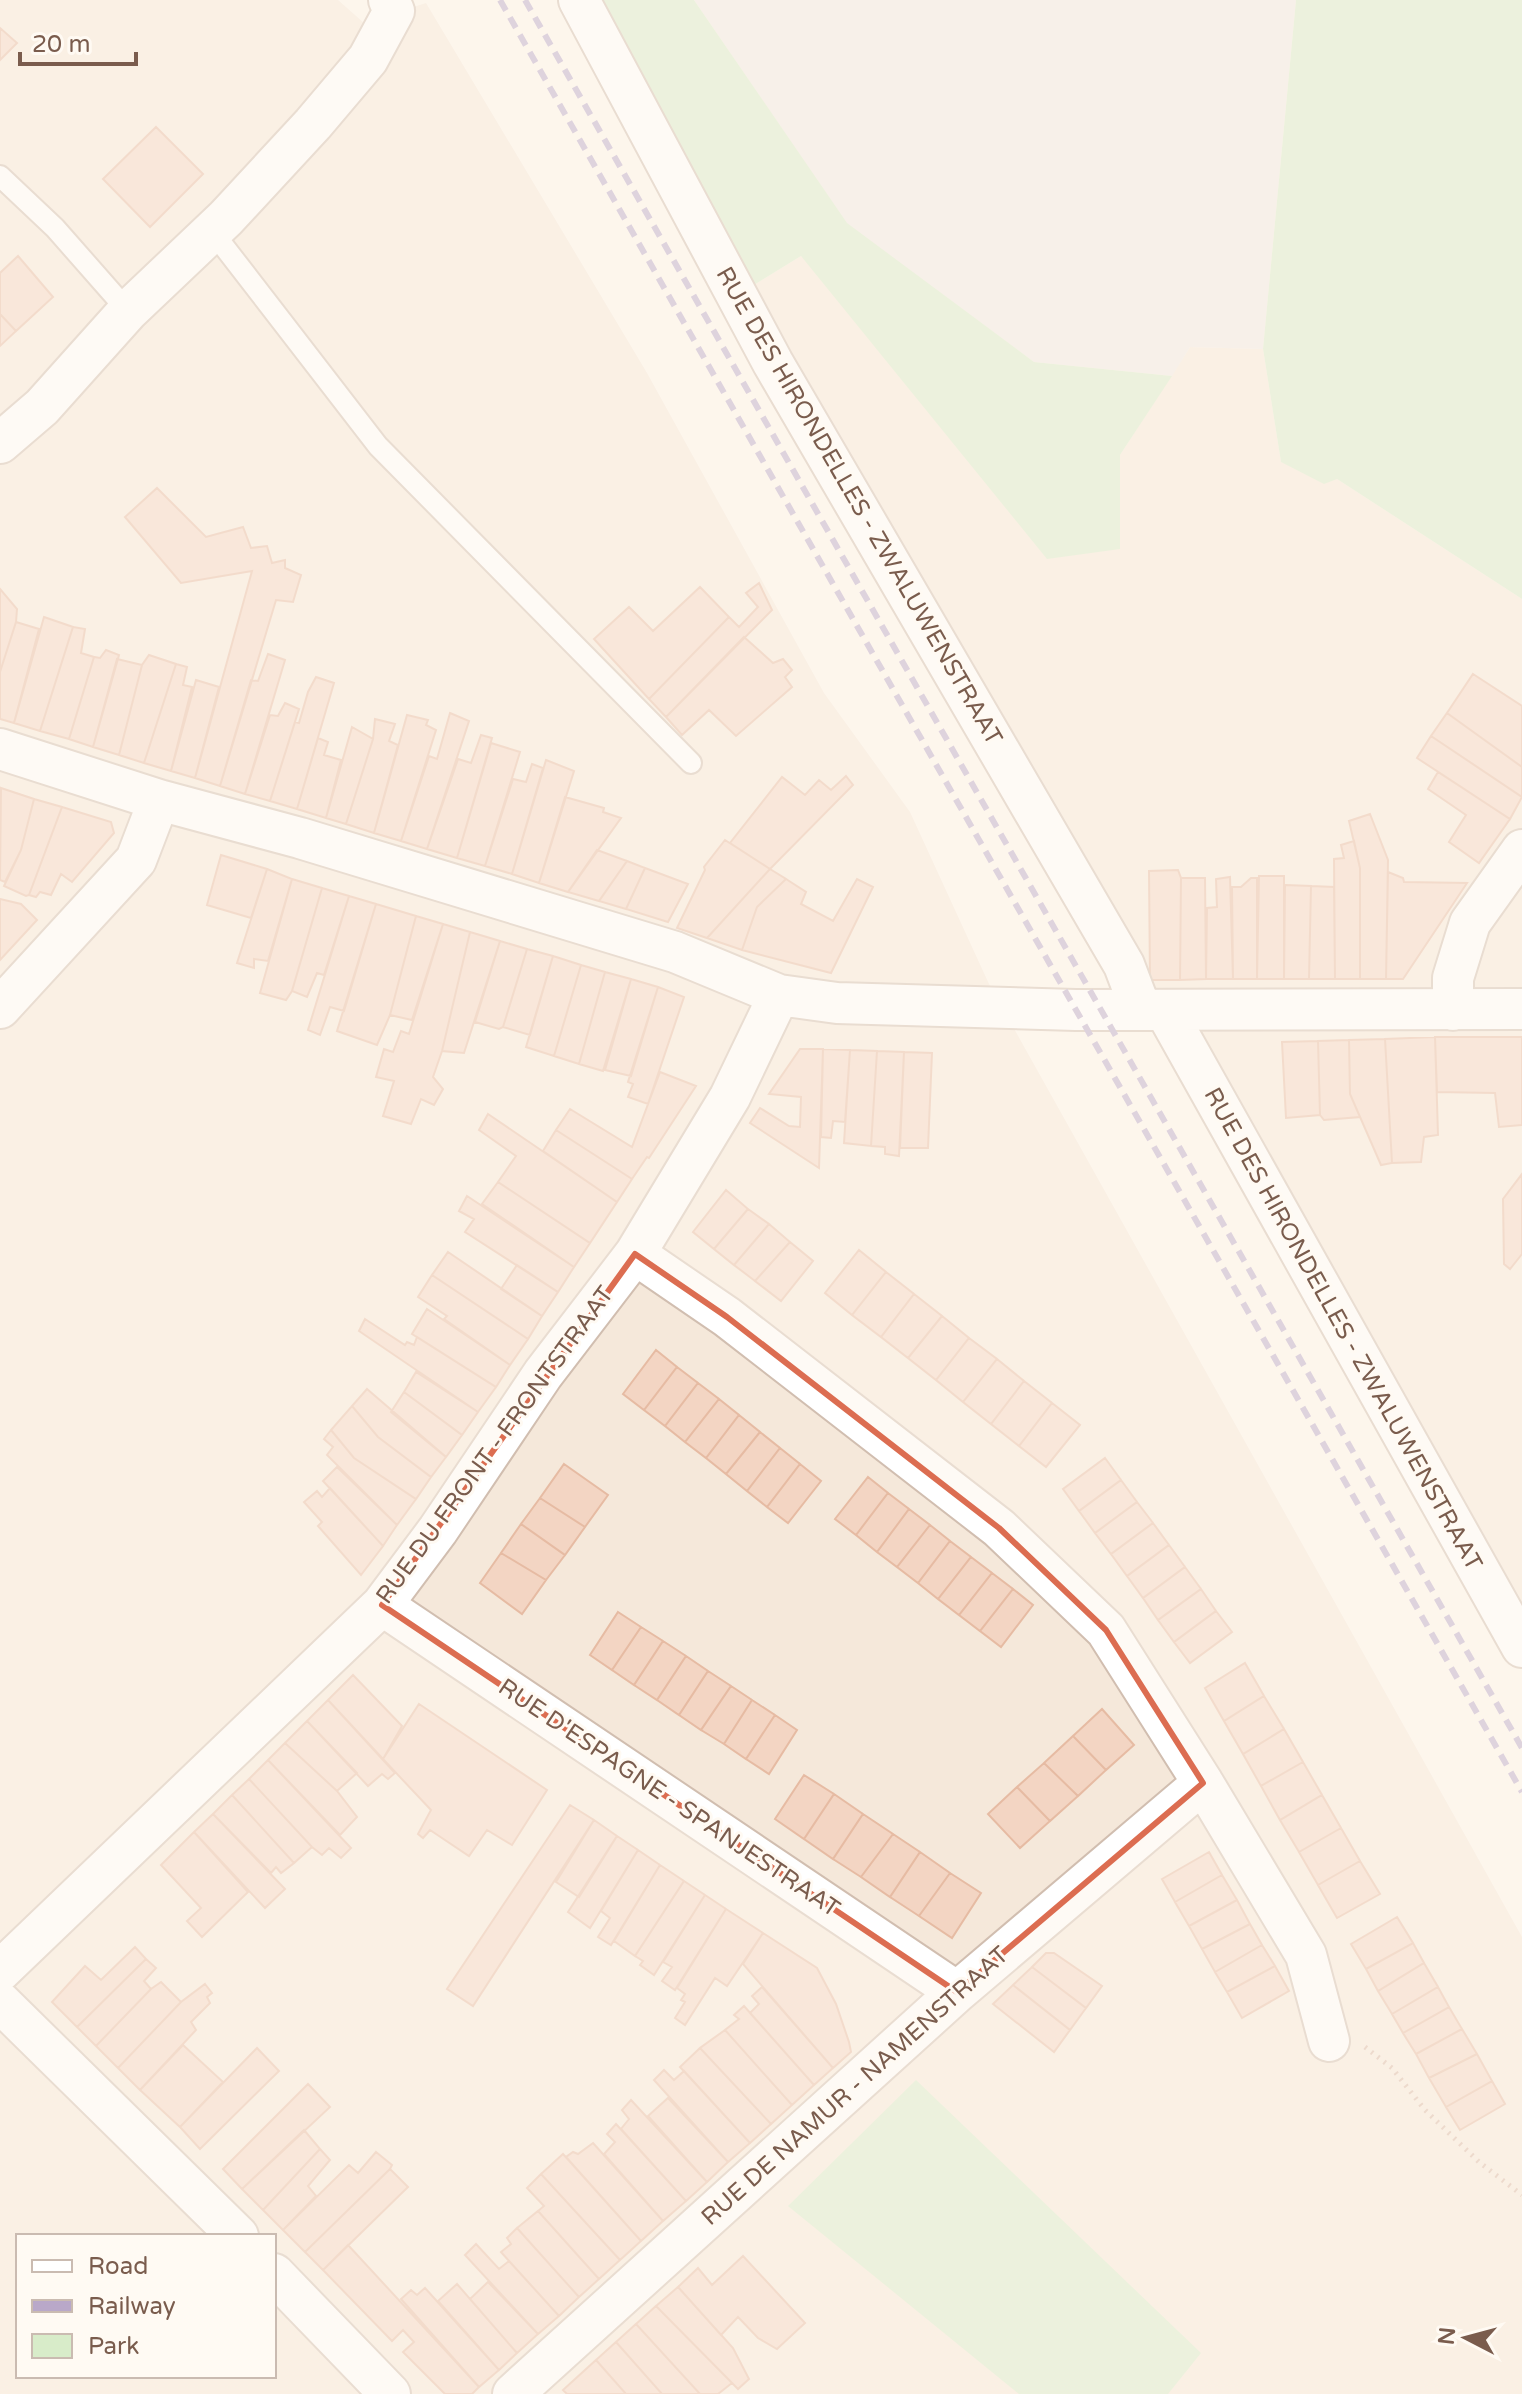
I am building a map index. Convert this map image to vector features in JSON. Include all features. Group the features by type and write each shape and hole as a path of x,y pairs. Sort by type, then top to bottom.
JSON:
{"street":[{"name":"RUE DES HIRONDELLES - ZWALUWENSTRAAT","path":"579,0 773,363 1522,1647"},
{"path":"0,443 42,407 128,311 212,231 313,124 368,59 391,6"},
{"path":"0,749 159,800 300,838 675,952 779,995 837,1003 1153,1010 1522,1009"},
{"path":"0,1008 136,860 159,800"},
{"path":"1453,1010 1453,978 1470,923 1522,850"},
{"name":"RUE DU FRONT - FRONTSTRAAT","path":"0,1971 382,1605 438,1530 543,1374 635,1254 730,1097 779,995"},
{"path":"635,1254 727,1317 999,1528 1106,1630 1203,1783 1306,1955 1329,2041"},
{"name":"RUE D'ESPAGNE - SPANJESTRAAT","path":"382,1605 957,1992"},
{"name":"RUE DE NAMUR - NAMENSTRAAT","path":"513,2394 957,1992 1203,1783"},
{"path":"0,2002 236,2234"},
{"path":"276,2276 390,2394"}],"lane":[{"path":"0,176 55,228 128,311"},
{"path":"212,231 378,446 691,763"}],"path":[{"path":"1329,2041 1364,2045 1392,2068 1425,2110 1479,2162 1522,2195"}],"highlighted area":[{"path":"635,1254 727,1317 999,1528 1106,1630 1203,1783 957,1992 382,1605"}],"shaded area":[{"path":"0,0 338,0 364,23 426,3 647,373 824,693 910,812 989,984 1522,1937 1522,2394 0,2394"},
{"path":"694,0 1296,0 1263,349 1190,347 1172,376 1034,362 847,224"},
{"path":"801,256 1120,548 1120,455 1190,347 1263,349 1281,462 1337,479 1522,599 1522,1629 1204,1064 1145,975 746,290"}],"green space":[{"path":"590,0 694,0 847,223 1034,362 1172,376 1120,455 1120,549 1047,559 801,256 746,290"},
{"path":"1296,0 1522,0 1522,599 1337,479 1324,484 1281,462 1263,349"},
{"path":"916,2080 1201,2353 1168,2394 1019,2394 788,2206"}],"building":[{"path":"0,28 17,43 0,60"},
{"path":"156,127 203,174 150,227 103,179"},
{"path":"18,256 53,297 16,331 0,314 0,273"},
{"path":"0,314 16,331 0,346"},
{"path":"157,488 206,537 243,527 251,548 267,546 272,563 285,560 285,568 301,575 293,602 276,600 220,786 195,778 252,571 181,583 125,517"},
{"path":"759,583 772,610 666,717 649,699 729,617 739,627 758,607 746,593"},
{"path":"700,587 729,617 649,699 594,639 629,607 653,631"},
{"path":"0,589 17,609 16,622 0,672"},
{"path":"44,617 73,627 40,731 14,723"},
{"path":"16,622 39,629 14,723 0,719 0,672"},
{"path":"73,627 85,629 81,653 94,657 69,739 40,731"},
{"path":"744,637 773,663 783,659 792,670 785,677 792,687 736,736 709,710 682,735 666,717"},
{"path":"106,650 119,655 93,747 69,739 94,657 100,658"},
{"path":"268,654 285,660 245,794 220,786 251,680 258,681"},
{"path":"149,655 176,664 144,763 119,755 142,665"},
{"path":"117,659 142,665 119,755 93,747"},
{"path":"176,664 187,667 183,685 192,687 171,771 144,763"},
{"path":"1473,674 1522,706 1522,767 1447,713"},
{"path":"316,677 334,683 297,809 270,801 295,722 299,723"},
{"path":"196,680 219,687 195,778 171,771"},
{"path":"285,703 299,709 270,801 245,794 270,715 278,716"},
{"path":"450,713 469,721 427,849 401,841 429,756 437,759"},
{"path":"1447,713 1522,767 1522,797 1431,736"},
{"path":"407,715 428,720 426,725 436,730 401,841 374,833"},
{"path":"375,719 395,724 389,741 398,745 374,833 346,824 373,739"},
{"path":"352,727 373,739 346,824 326,818"},
{"path":"481,735 492,738 457,858 427,849 458,759 471,763"},
{"path":"1431,736 1522,797 1510,819 1417,758"},
{"path":"318,738 328,742 324,755 341,760 326,818 297,809"},
{"path":"491,743 520,752 485,866 457,858"},
{"path":"546,760 574,771 539,883 512,874"},
{"path":"532,764 543,768 512,874 485,866 513,779 526,782"},
{"path":"1438,772 1510,819 1479,863 1449,842 1466,815 1428,789"},
{"path":"846,776 853,785 770,869 730,843 782,777 805,795 819,780 831,790"},
{"path":"1,788 34,799 21,850 5,882 0,880"},
{"path":"565,797 604,808 603,812 621,818 568,892 539,883"},
{"path":"34,799 62,807 29,895 26,896 4,886 21,850"},
{"path":"62,807 111,822 114,833 72,882 61,874 51,895 40,892 36,897 29,895"},
{"path":"1370,814 1388,860 1386,979 1360,979 1360,868 1349,821"},
{"path":"725,840 770,869 707,938 677,928 704,867"},
{"path":"1354,841 1360,868 1360,979 1335,979 1334,859 1344,858 1341,845"},
{"path":"597,850 627,861 599,901 568,892"},
{"path":"221,855 267,869 251,918 207,905"},
{"path":"627,861 645,868 626,909 599,901"},
{"path":"645,868 688,884 668,922 626,909"},
{"path":"267,869 292,879 268,961 254,959 254,968 237,963"},
{"path":"770,869 786,879 757,907 742,950 707,938"},
{"path":"1178,870 1181,878 1180,980 1150,980 1149,871"},
{"path":"1388,872 1403,878 1404,882 1467,883 1403,979 1386,979"},
{"path":"1259,876 1284,876 1284,979 1257,979"},
{"path":"1230,877 1233,979 1206,979 1207,908 1217,907 1216,879"},
{"path":"1181,878 1205,878 1206,979 1180,980"},
{"path":"1251,878 1257,878 1257,979 1233,979 1232,887 1241,887"},
{"path":"292,879 322,888 292,991 286,1000 260,993"},
{"path":"786,879 806,892 801,904 833,921 857,879 873,887 831,973 742,950 757,907"},
{"path":"1285,885 1311,886 1309,979 1284,979"},
{"path":"1311,886 1334,887 1335,979 1309,979"},
{"path":"322,888 349,896 324,975 317,973 307,997 292,991"},
{"path":"349,896 376,904 344,1011 330,1007 320,1035 308,1030"},
{"path":"0,899 21,904 37,920 0,960"},
{"path":"376,904 416,916 390,1015 377,1045 337,1031"},
{"path":"416,916 443,924 412,1020 390,1015"},
{"path":"443,924 470,932 433,1077 443,1089 434,1105 421,1099 411,1124 383,1116 394,1081 376,1077 384,1049 393,1052 401,1031 409,1034"},
{"path":"470,932 500,941 464,1053 442,1051"},
{"path":"500,941 527,949 503,1027 499,1029 475,1022"},
{"path":"527,949 553,956 530,1035 503,1027"},
{"path":"553,956 581,965 554,1056 526,1047"},
{"path":"581,965 605,972 579,1064 554,1056"},
{"path":"605,972 631,979 603,1071 579,1064"},
{"path":"631,979 658,987 631,1076 605,1070"},
{"path":"658,987 684,997 648,1104 628,1097 633,1084 628,1082"},
{"path":"1435,1037 1438,1135 1424,1137 1421,1162 1392,1163 1385,1039"},
{"path":"1435,1037 1522,1037 1522,1125 1499,1127 1495,1093 1437,1092"},
{"path":"1385,1039 1392,1163 1381,1165 1350,1094 1349,1040"},
{"path":"1349,1040 1350,1094 1360,1117 1324,1120 1320,1115 1318,1041"},
{"path":"1318,1041 1320,1115 1286,1118 1282,1042"},
{"path":"800,1049 823,1049 819,1168 750,1123 760,1108 789,1126 800,1127 801,1097 769,1094"},
{"path":"823,1049 850,1050 845,1122 833,1121 831,1138 821,1137"},
{"path":"850,1050 877,1051 871,1146 844,1143"},
{"path":"877,1051 904,1052 899,1156 885,1154 885,1147 871,1146"},
{"path":"904,1052 932,1053 928,1148 900,1148"},
{"path":"660,1072 696,1086 632,1179 556,1130 570,1109 632,1147"},
{"path":"488,1114 617,1202 590,1243 498,1182 516,1156 479,1130"},
{"path":"556,1130 632,1179 617,1202 543,1151"},
{"path":"1522,1174 1522,1254 1510,1269 1504,1264 1503,1199"},
{"path":"498,1182 590,1243 574,1267 482,1204"},
{"path":"726,1190 748,1209 714,1249 693,1232"},
{"path":"467,1196 574,1267 558,1292 465,1232 474,1219 459,1211"},
{"path":"748,1209 769,1224 734,1265 714,1249"},
{"path":"769,1224 790,1242 755,1281 734,1265"},
{"path":"790,1242 813,1261 781,1301 755,1281"},
{"path":"859,1250 886,1272 852,1315 825,1293"},
{"path":"448,1252 542,1316 528,1339 432,1275"},
{"path":"517,1265 558,1292 542,1316 501,1289"},
{"path":"886,1272 914,1294 881,1337 852,1315"},
{"path":"432,1275 528,1339 510,1365 418,1297"},
{"path":"914,1294 942,1316 908,1358 881,1337"},
{"path":"427,1309 510,1365 496,1387 412,1334"},
{"path":"942,1316 969,1338 936,1380 908,1358"},
{"path":"365,1319 405,1345 407,1342 414,1345 417,1337 496,1387 478,1412 359,1331"},
{"path":"969,1338 997,1359 963,1402 936,1380"},
{"path":"656,1350 677,1367 644,1410 623,1394"},
{"path":"997,1359 1024,1381 991,1424 963,1402"},
{"path":"677,1367 698,1383 665,1426 644,1410"},
{"path":"416,1372 478,1412 462,1435 404,1392"},
{"path":"1024,1381 1052,1403 1019,1446 991,1424"},
{"path":"698,1383 719,1399 685,1442 665,1426"},
{"path":"367,1389 446,1457 431,1477 378,1437 352,1406"},
{"path":"404,1392 462,1435 446,1457 391,1412"},
{"path":"719,1399 739,1415 706,1458 685,1442"},
{"path":"1052,1403 1080,1425 1046,1467 1019,1446"},
{"path":"352,1406 378,1437 431,1477 416,1499 354,1458 331,1430"},
{"path":"739,1415 760,1432 726,1474 706,1458"},
{"path":"331,1430 354,1458 416,1499 397,1525 327,1455 333,1447 324,1439"},
{"path":"760,1432 780,1448 747,1491 726,1474"},
{"path":"780,1448 800,1464 767,1507 747,1491"},
{"path":"1105,1458 1121,1480 1079,1511 1063,1489"},
{"path":"564,1464 608,1495 585,1527 540,1498"},
{"path":"800,1464 821,1481 788,1523 767,1507"},
{"path":"337,1467 397,1525 383,1546 323,1481"},
{"path":"868,1477 888,1493 856,1535 835,1519"},
{"path":"1121,1480 1137,1502 1095,1533 1079,1511"},
{"path":"330,1488 383,1546 361,1575 318,1526 322,1522 304,1502 317,1491 322,1497"},
{"path":"888,1493 909,1509 877,1552 856,1535"},
{"path":"540,1498 585,1527 565,1555 521,1524"},
{"path":"1137,1502 1153,1523 1111,1554 1095,1533"},
{"path":"909,1509 930,1525 897,1567 877,1552"},
{"path":"1153,1523 1169,1545 1127,1576 1111,1554"},
{"path":"521,1524 565,1555 546,1580 501,1553"},
{"path":"930,1525 950,1541 918,1583 897,1567"},
{"path":"950,1541 971,1557 938,1599 918,1583"},
{"path":"1169,1545 1185,1567 1143,1598 1127,1576"},
{"path":"501,1553 546,1580 522,1614 480,1583"},
{"path":"971,1557 992,1573 959,1615 938,1599"},
{"path":"1185,1567 1201,1589 1158,1620 1143,1598"},
{"path":"992,1573 1013,1589 980,1631 959,1615"},
{"path":"1013,1589 1033,1605 1001,1647 980,1631"},
{"path":"1201,1589 1216,1611 1174,1642 1158,1620"},
{"path":"1216,1611 1232,1632 1190,1663 1174,1642"},
{"path":"618,1612 641,1627 612,1670 590,1655"},
{"path":"641,1627 663,1641 634,1685 612,1670"},
{"path":"663,1641 686,1656 657,1700 634,1685"},
{"path":"686,1656 708,1671 679,1715 657,1700"},
{"path":"1245,1663 1264,1696 1224,1721 1205,1688"},
{"path":"708,1671 731,1686 701,1730 679,1715"},
{"path":"353,1675 402,1726 383,1759 328,1700"},
{"path":"731,1686 752,1700 724,1744 701,1730"},
{"path":"1264,1696 1284,1729 1243,1754 1224,1721"},
{"path":"328,1700 395,1773 388,1779 382,1774 368,1786 307,1721"},
{"path":"752,1700 775,1715 746,1759 724,1744"},
{"path":"419,1704 547,1790 512,1845 487,1830 469,1856 430,1830 423,1838 418,1834 431,1810 383,1759"},
{"path":"1102,1709 1134,1745 1106,1770 1073,1736"},
{"path":"775,1715 797,1730 769,1774 746,1759"},
{"path":"307,1721 357,1773 337,1791 285,1743"},
{"path":"1284,1729 1303,1762 1261,1786 1243,1754"},
{"path":"1073,1736 1106,1770 1078,1796 1044,1763"},
{"path":"285,1743 337,1791 357,1817 340,1835 268,1760"},
{"path":"268,1760 351,1848 341,1858 329,1848 322,1855 312,1847 249,1779"},
{"path":"1303,1762 1322,1795 1280,1820 1261,1786"},
{"path":"1044,1763 1078,1796 1050,1821 1017,1787"},
{"path":"804,1775 834,1794 804,1839 775,1819"},
{"path":"249,1779 312,1847 294,1863 232,1795"},
{"path":"1017,1787 1050,1821 1020,1848 988,1814"},
{"path":"834,1794 863,1814 833,1859 804,1839"},
{"path":"232,1795 294,1863 281,1873 276,1867 271,1873 213,1814"},
{"path":"1322,1795 1341,1828 1299,1852 1280,1820"},
{"path":"570,1805 594,1820 473,2006 447,1989"},
{"path":"213,1814 285,1889 265,1908 194,1832"},
{"path":"863,1814 893,1834 861,1877 833,1859"},
{"path":"594,1820 617,1836 579,1897 556,1882"},
{"path":"1341,1828 1360,1861 1318,1885 1299,1852"},
{"path":"194,1832 248,1892 202,1937 187,1921 201,1908 161,1865"},
{"path":"893,1834 920,1852 890,1897 861,1877"},
{"path":"617,1836 638,1850 590,1928 568,1912"},
{"path":"638,1850 660,1865 611,1945 598,1937 610,1918 601,1911"},
{"path":"920,1852 950,1873 919,1916 890,1897"},
{"path":"1209,1852 1222,1875 1175,1902 1162,1879"},
{"path":"1360,1861 1380,1894 1337,1918 1318,1885"},
{"path":"660,1865 684,1881 635,1956 614,1941"},
{"path":"950,1873 981,1893 952,1938 919,1916"},
{"path":"1222,1875 1237,1900 1189,1926 1175,1902"},
{"path":"684,1881 705,1895 654,1975 640,1965 643,1961 635,1956"},
{"path":"705,1895 726,1909 675,1990 662,1981 672,1967 663,1962"},
{"path":"1237,1900 1250,1924 1202,1949 1189,1926"},
{"path":"726,1909 763,1933 727,1986 715,1978 685,2025 675,2018 685,2002 681,2000 685,1994 677,1988"},
{"path":"1397,1917 1413,1943 1366,1969 1351,1944"},
{"path":"1250,1924 1262,1945 1215,1972 1202,1949"},
{"path":"763,1933 817,1968 836,2004 851,2052 833,2068 743,1964"},
{"path":"1413,1943 1424,1963 1378,1991 1366,1969"},
{"path":"1262,1945 1275,1966 1227,1992 1215,1972"},
{"path":"135,1947 146,1959 77,2027 52,2002 85,1966 101,1980"},
{"path":"1046,1953 1054,1953 1102,1986 1086,2008 1032,1967"},
{"path":"146,1959 156,1968 144,1981 151,1989 96,2046 77,2027"},
{"path":"1424,1963 1438,1987 1392,2014 1378,1991"},
{"path":"1275,1966 1289,1991 1242,2018 1227,1992"},
{"path":"1032,1967 1086,2008 1070,2030 1013,1985"},
{"path":"161,1982 181,2002 118,2068 96,2046"},
{"path":"205,1984 212,1993 207,1997 210,2003 191,2022 196,2030 140,2090 118,2068 181,2002"},
{"path":"1013,1985 1070,2030 1054,2052 993,2004"},
{"path":"762,1987 833,2068 814,2085 750,2013 759,2004 752,1996"},
{"path":"1438,1987 1449,2007 1403,2033 1392,2014"},
{"path":"744,2006 814,2085 792,2105 725,2030 739,2019 734,2015"},
{"path":"1449,2007 1462,2029 1416,2054 1403,2033"},
{"path":"1462,2029 1477,2054 1429,2078 1416,2054"},
{"path":"725,2030 792,2105 771,2124 700,2048"},
{"path":"183,2045 223,2082 180,2127 140,2090"},
{"path":"257,2048 279,2071 200,2149 180,2127"},
{"path":"700,2048 771,2124 750,2143 680,2067"},
{"path":"1477,2054 1492,2081 1446,2107 1429,2078"},
{"path":"664,2070 674,2080 684,2071 750,2143 728,2162 654,2080"},
{"path":"1492,2081 1505,2104 1460,2130 1446,2107"},
{"path":"308,2084 330,2107 242,2189 223,2169"},
{"path":"668,2098 728,2162 707,2182 648,2116"},
{"path":"631,2100 707,2182 686,2201 621,2129 629,2119 622,2110"},
{"path":"616,2124 686,2201 663,2221 604,2154 615,2142 607,2134"},
{"path":"304,2130 320,2149 263,2210 242,2189"},
{"path":"593,2143 663,2221 641,2241 566,2157 573,2152 578,2154"},
{"path":"320,2149 330,2160 308,2186 316,2196 283,2230 263,2210"},
{"path":"376,2152 392,2165 390,2169 305,2252 283,2230 349,2165 358,2173"},
{"path":"563,2154 641,2241 620,2260 541,2174"},
{"path":"390,2169 408,2187 323,2270 305,2252"},
{"path":"541,2174 620,2260 599,2279 538,2211 544,2206 527,2188"},
{"path":"538,2211 599,2279 579,2297 517,2228"},
{"path":"517,2228 579,2297 559,2316 501,2252 511,2244 507,2238"},
{"path":"476,2244 499,2269 509,2261 559,2316 538,2334 465,2255"},
{"path":"348,2245 479,2387 472,2394 445,2394 403,2352 414,2342 403,2330 392,2341 323,2270"},
{"path":"743,2256 805,2323 777,2349 758,2338 738,2317 721,2335 678,2287 698,2268 712,2285"},
{"path":"488,2282 538,2334 517,2353 470,2299"},
{"path":"457,2284 517,2353 499,2370 438,2301"},
{"path":"678,2287 733,2348 749,2379 738,2389 656,2306"},
{"path":"425,2288 499,2370 479,2387 401,2299 411,2290 417,2295"},
{"path":"656,2306 732,2383 718,2394 700,2394 636,2324"},
{"path":"636,2324 700,2394 662,2394 616,2342"},
{"path":"616,2342 662,2394 626,2394 596,2360"},
{"path":"596,2360 626,2394 567,2394 563,2390"}],"railway":[{"path":"500,0 1522,1792"},
{"path":"525,0 1522,1748"}]}
